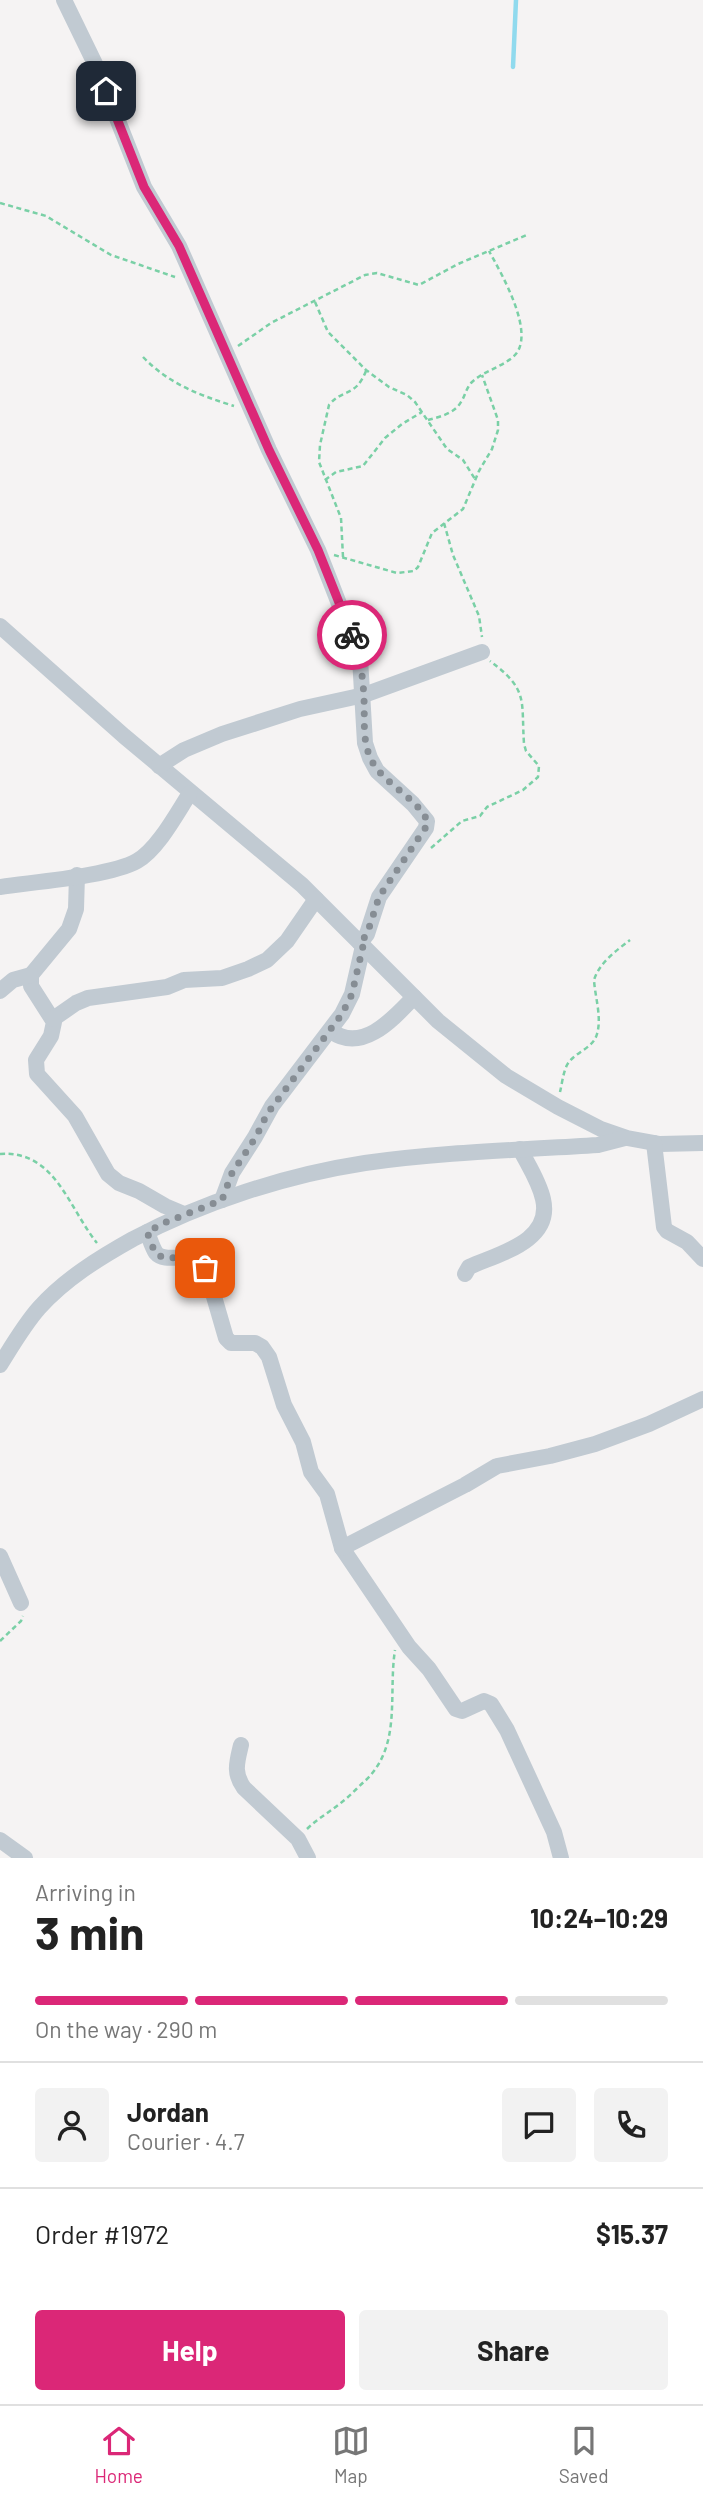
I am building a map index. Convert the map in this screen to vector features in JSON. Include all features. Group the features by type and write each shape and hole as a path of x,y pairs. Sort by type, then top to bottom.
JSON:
{"street":[{"path":"64,0 98,70 144,187 179,246 251,411 318,550 360,658 365,743 370,758 377,771 413,804 427,821 426,828 379,897 362,944 352,994 342,1014 267,1114 256,1137 232,1173 222,1200"},
{"path":"0,626 190,793 316,899 438,1021 506,1076 558,1107 625,1138 654,1143 703,1143"},
{"path":"159,766 184,750 234,730 300,709 364,695 482,652"},
{"path":"3,890 116,868 138,861 160,837 190,793"},
{"path":"0,991 13,980 31,975 69,929 76,909 77,876"},
{"path":"53,1018 66,1008 88,998 167,987 184,980 222,978 248,970 267,960 287,941 316,899"},
{"path":"31,975 32,986 53,1018 54,1027 36,1060 37,1074 75,1116 107,1174 119,1183 184,1214"},
{"path":"331,1031 351,1040 372,1033 392,1019 414,997"},
{"path":"0,1365 40,1308 67,1282 106,1254 147,1232 222,1200 316,1173 363,1164 429,1155 598,1145 625,1138"},
{"path":"654,1143 664,1227 687,1242 703,1259"},
{"path":"465,1274 469,1267 523,1243 536,1232 541,1222 543,1198 520,1149"},
{"path":"147,1232 157,1254 162,1258 197,1257 204,1262 226,1338 231,1343 255,1343 262,1347 269,1357 284,1405 303,1442 311,1472 327,1494 342,1548 397,1630 429,1669 456,1709 461,1711 484,1702 491,1704 507,1730 554,1832 561,1858"},
{"path":"342,1548 497,1466 595,1444 703,1399"},
{"path":"0,1556 21,1603"},
{"path":"242,1745 235,1767 237,1779 298,1839 308,1858"},
{"path":"0,1840 25,1858"}],"path":[{"path":"0,203 46,216 111,256 167,273 197,288"},
{"path":"226,353 271,323 365,275 377,273 419,285 529,234"},
{"path":"428,420 454,410 469,386 515,355 521,332 519,316 511,293 488,251"},
{"path":"315,302 328,332 366,370 389,387 407,394 447,449 463,460 475,479"},
{"path":"143,357 170,381 203,397 251,411"},
{"path":"343,557 341,518 321,472 319,456 329,405 333,400 355,390 366,370"},
{"path":"318,550 397,573 414,571 418,567 432,533 463,509 475,479 492,449 498,420 482,375"},
{"path":"325,480 335,472 363,466 385,438 422,412"},
{"path":"403,862 440,842 462,821 474,820 487,807 523,790 538,777 539,766 526,751 524,744 522,698 518,686 482,652 479,617 453,555 444,523"},
{"path":"558,1107 566,1066 573,1057 594,1042 598,1033 593,979 595,974 615,951 630,940"},
{"path":"0,1154 19,1153 33,1159 52,1176 65,1191 83,1225 106,1254"},
{"path":"0,1641 21,1621 21,1603"},
{"path":"298,1839 317,1819 341,1803 365,1781 383,1758 391,1732 393,1660 397,1630"}],"waterway":[{"path":"513,67 516,0"}],"way so far":[{"path":"205,1268 204,1262 197,1257 162,1258 157,1254 147,1232 222,1200 232,1173 256,1137 267,1114 342,1014 358,975 363,946 360,943 367,934 379,897 428,824 413,804 377,771 370,758 365,743 363,673 352,635"}],"route":[{"path":"106,91 144,187 179,246 269,450 318,550 352,635"}]}
